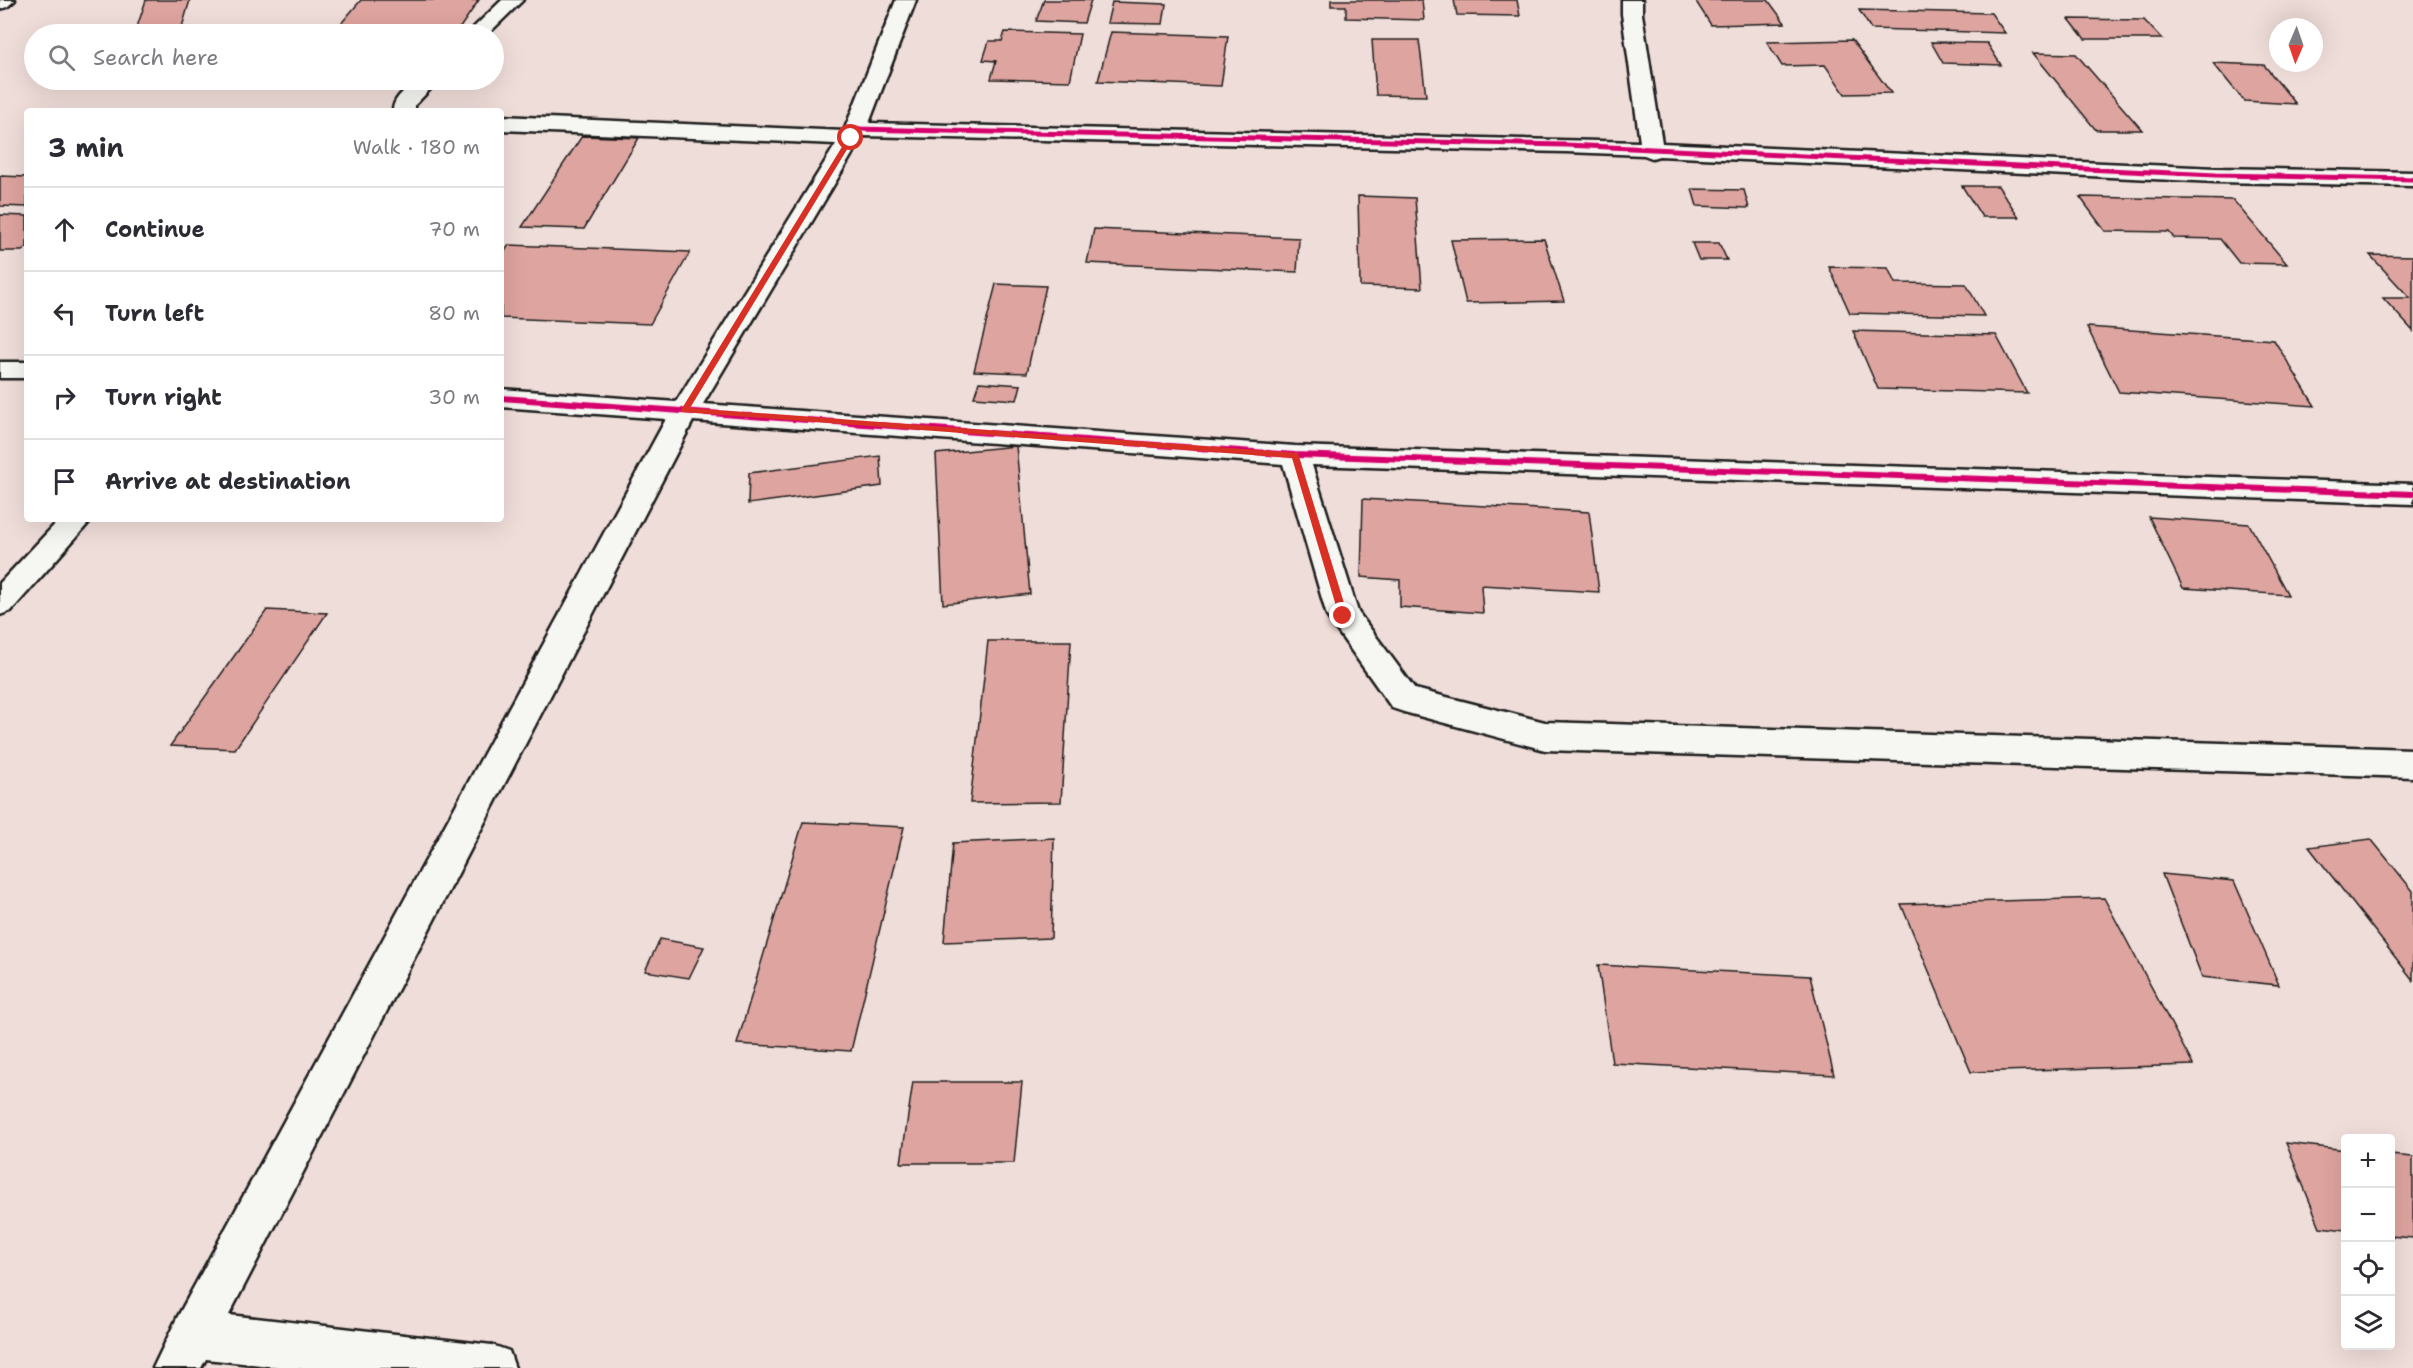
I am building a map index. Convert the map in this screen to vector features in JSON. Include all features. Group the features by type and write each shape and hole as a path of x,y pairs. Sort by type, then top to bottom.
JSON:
{"street":[{"path":"0,3 5,0"},
{"path":"488,24 513,0"},
{"path":"492,1368 184,1351 685,410 853,134 906,0"},
{"path":"1632,0 1632,14 1652,151"},
{"path":"404,108 404,103 418,90"},
{"path":"504,123 853,134 1566,145 1652,151 2216,175 2413,179"},
{"path":"0,370 24,370"},
{"path":"504,398 1295,455 2413,494"},
{"path":"1295,455 1343,616 1404,699 1545,736 2413,763"},
{"path":"0,603 74,522"}],"building":[{"path":"146,0 190,0 183,24 138,24"},
{"path":"361,0 479,0 462,24 341,24"},
{"path":"1044,0 1091,0 1084,23 1036,21"},
{"path":"1331,0 1422,0 1424,20 1346,18 1346,6 1331,6"},
{"path":"1454,0 1517,0 1520,16 1457,15"},
{"path":"1695,0 1768,0 1785,23 1711,25"},
{"path":"1112,2 1166,4 1163,24 1107,23"},
{"path":"1859,10 1991,13 2005,33 1871,29"},
{"path":"2069,19 2144,20 2162,39 2085,39"},
{"path":"1005,32 1080,34 1070,81 991,79 996,61 983,60 989,41 1002,41"},
{"path":"1111,32 1228,36 1221,86 1098,81"},
{"path":"1372,40 1419,40 1426,96 1376,95"},
{"path":"1852,40 1891,93 1845,94 1825,65 1782,66 1767,42"},
{"path":"1931,42 1987,43 2001,65 1943,63"},
{"path":"2033,53 2076,54 2142,130 2096,130"},
{"path":"2213,63 2264,65 2296,104 2244,101"},
{"path":"582,136 639,138 584,229 522,227"},
{"path":"0,176 24,177 24,207 0,206"},
{"path":"1962,186 1998,186 2019,217 1982,217"},
{"path":"1692,189 1744,190 1749,208 1697,206"},
{"path":"1358,196 1415,198 1422,288 1360,286"},
{"path":"2080,197 2233,200 2287,264 2239,263 2220,239 2174,238 2169,232 2105,231"},
{"path":"0,215 24,216 24,249 0,251"},
{"path":"1094,229 1299,238 1297,272 1087,263"},
{"path":"1544,239 1564,301 1466,303 1451,240"},
{"path":"1692,243 1719,243 1727,260 1699,260"},
{"path":"509,245 690,252 650,324 504,318 504,252"},
{"path":"2370,255 2413,256 2413,331 2383,298 2410,298"},
{"path":"1829,267 1888,268 1895,283 1966,284 1984,316 1850,313"},
{"path":"996,284 1046,286 1027,373 974,371"},
{"path":"2087,327 2274,340 2315,406 2119,392"},
{"path":"1853,331 1996,335 2027,393 1878,389"},
{"path":"979,382 1021,385 1017,400 974,397"},
{"path":"1016,446 1030,594 943,604 936,454"},
{"path":"880,456 882,486 748,504 749,473"},
{"path":"1363,499 1589,512 1599,592 1481,585 1483,613 1400,607 1400,580 1361,577"},
{"path":"2149,517 2249,524 2288,595 2183,588"},
{"path":"267,610 327,613 235,749 170,746"},
{"path":"988,641 1071,641 1061,802 970,803"},
{"path":"803,822 904,827 851,1051 737,1044"},
{"path":"1054,838 1051,938 944,942 953,843"},
{"path":"2371,839 2413,891 2413,980 2309,847"},
{"path":"2162,874 2234,881 2279,985 2202,977"},
{"path":"2104,898 2193,1065 1971,1072 1901,904"},
{"path":"660,939 704,947 689,978 645,971"},
{"path":"1598,965 1810,976 1834,1075 1612,1063"},
{"path":"913,1082 1022,1082 1014,1163 901,1163"},
{"path":"2286,1143 2341,1149 2341,1229 2320,1227"},
{"path":"2395,1155 2413,1157 2413,1238 2395,1236"}],"cycle path":[{"path":"856,129 1566,145 2216,175 2413,179"},
{"path":"504,398 1295,455 2413,494"}],"route":[{"path":"851,138 685,410 1295,455 1343,616"}]}
